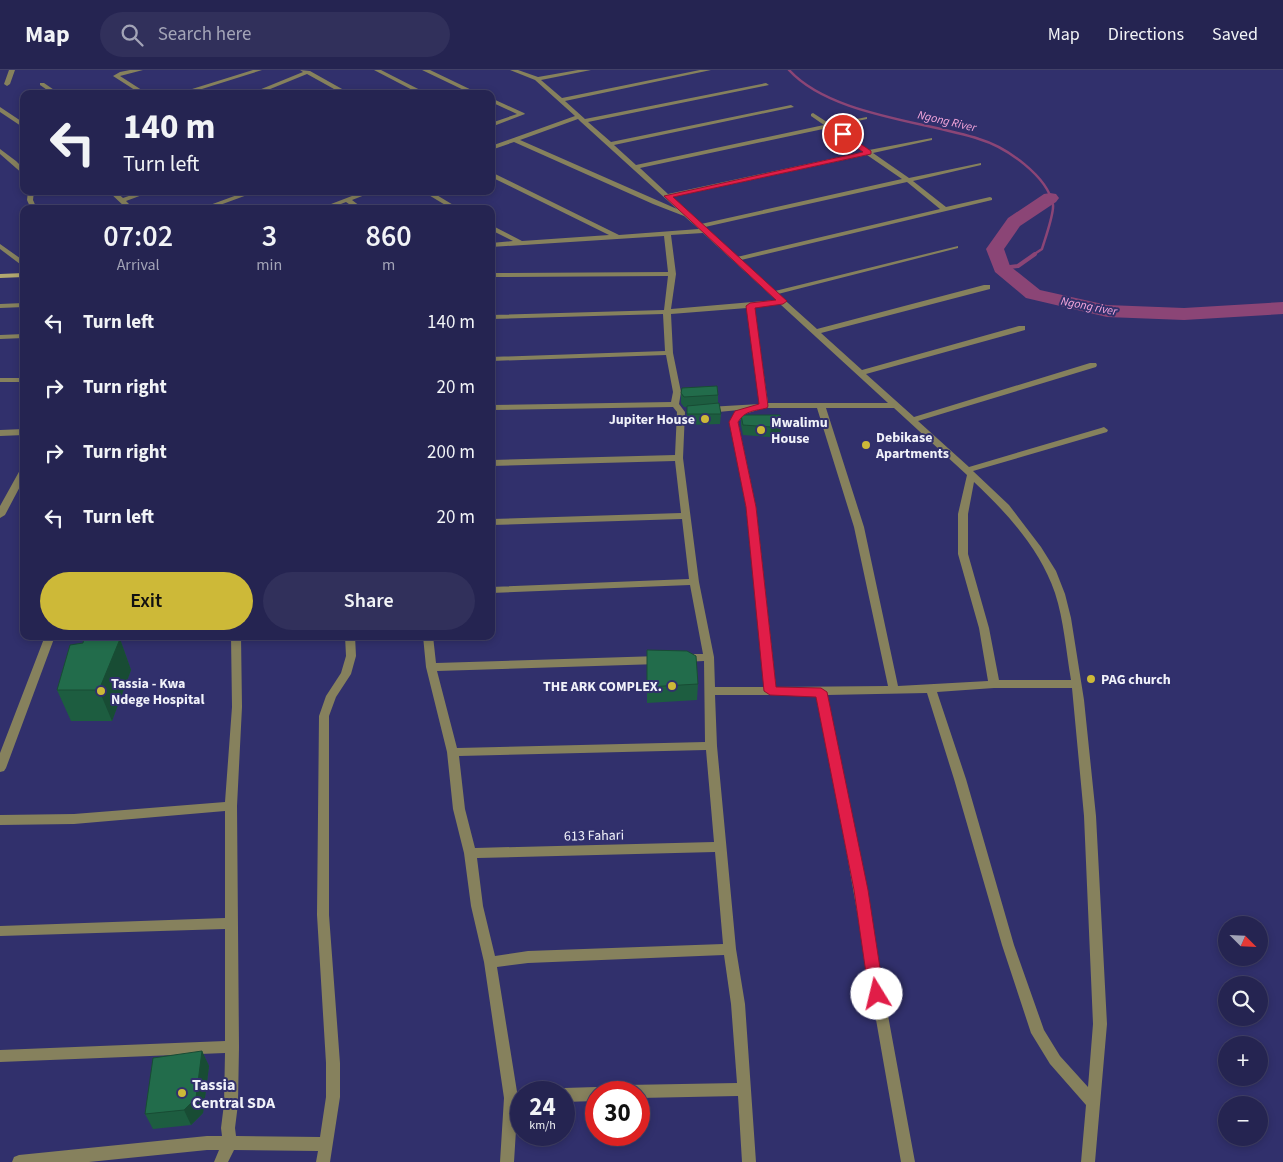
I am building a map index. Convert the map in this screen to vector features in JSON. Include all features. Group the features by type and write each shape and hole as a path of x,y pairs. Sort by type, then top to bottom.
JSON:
{"street":[{"path":"7,84 12,70"},
{"path":"139,90 116,76 140,70"},
{"path":"192,90 259,70"},
{"path":"377,70 418,90"},
{"path":"425,70 468,90"},
{"path":"513,70 537,79 588,70"},
{"path":"527,70 738,259 1006,507 1038,549 1051,571 1060,594 1066,618 1079,700 1090,816 1100,1014 1088,1162"},
{"path":"562,100 708,70"},
{"path":"261,90 305,71 341,90"},
{"path":"42,84 51,90"},
{"path":"495,147 581,119 766,85"},
{"path":"495,102 522,114 495,124"},
{"path":"610,144 791,107"},
{"path":"0,109 20,123"},
{"path":"814,114 908,180 945,210"},
{"path":"636,167 865,118"},
{"path":"668,196 930,139"},
{"path":"514,140 655,204 687,215"},
{"path":"0,151 20,169"},
{"path":"14,162 20,160"},
{"path":"495,245 667,234 704,228 979,164"},
{"path":"495,176 617,237"},
{"path":"115,195 126,205"},
{"path":"121,201 138,195"},
{"path":"214,205 243,195"},
{"path":"333,205 361,195"},
{"path":"432,195 450,205"},
{"path":"738,259 990,199"},
{"path":"347,200 355,205"},
{"path":"495,229 520,243"},
{"path":"667,234 672,274 667,312 669,353 677,392 686,409 678,458 694,582 710,657 711,746 730,949 738,1004 749,1162"},
{"path":"0,246 20,262"},
{"path":"774,293 956,247"},
{"path":"0,258 13,258"},
{"path":"495,275 672,274"},
{"path":"0,276 20,275"},
{"path":"815,332 987,287"},
{"path":"495,317 667,312 750,306 783,301"},
{"path":"0,306 20,305"},
{"path":"750,306 764,406"},
{"path":"860,373 1022,328"},
{"path":"0,337 20,336"},
{"path":"495,359 669,353"},
{"path":"912,420 1093,365"},
{"path":"0,380 20,380"},
{"path":"495,408 686,409 764,406 896,405"},
{"path":"764,406 738,413 734,422 751,507 770,691"},
{"path":"821,406 859,527 894,690"},
{"path":"969,473 1104,430"},
{"path":"0,433 20,432"},
{"path":"495,463 678,458"},
{"path":"969,473 963,514 963,554 984,628 994,684"},
{"path":"0,515 20,478"},
{"path":"495,522 686,516"},
{"path":"495,590 694,582"},
{"path":"0,768 48,640"},
{"path":"221,1162 230,1142 228,1128 231,1104 232,1047 231,806 237,707 236,640"},
{"path":"323,1162 333,1098 333,1063 323,915 324,716 331,696 346,674 351,656 350,640"},
{"path":"428,640 431,667 454,752 459,809 470,852 477,906 490,962 513,1081"},
{"path":"431,667 594,663 710,657"},
{"path":"711,691 931,690 994,684 1075,684"},
{"path":"931,690 960,779 1008,945 1038,1034 1054,1060 1093,1103"},
{"path":"821,692 861,890 880,1011 908,1162"},
{"path":"454,752 711,746"},
{"path":"0,820 74,819 231,806"},
{"name":"613 Fahari","path":"470,852 720,847"},
{"path":"0,931 231,922"},
{"path":"490,962 528,957 730,949"},
{"path":"0,1056 232,1047"},
{"path":"650,1091 744,1089"},
{"path":"507,1162 510,1141"},
{"path":"19,1162 207,1143 326,1144"}],"building":[{"path":"717,386 718,395 684,397 681,393 682,388"},
{"path":"719,403 721,414 687,414 687,406"},
{"path":"741,415 780,415 781,426 743,425"},
{"path":"84,640 120,640 99,690 57,690 70,645 83,643"},
{"path":"647,650 687,651 696,656 698,684 647,687"},
{"path":"202,1051 196,1098 184,1110 145,1114 153,1058"}],"waterway":[{"name":"Ngong River","path":"789,70 807,85 828,97 852,107 979,139 1001,149 1024,164 1035,173 1043,184 1053,205 1051,220 1042,249 1033,255"},
{"name":"Ngong river","path":"1050,198 1041,206 1014,222 995,249 1002,268 1033,294 1107,311 1184,314 1283,308"},
{"name":"Ngong River","path":"1002,268 1018,266 1035,254"}],"place":[{"name":"Jupiter House","path":"705,419"},
{"name":"Mwalimu House","path":"761,430"},
{"name":"Debikase Apartments","path":"866,445"},
{"name":"PAG church","path":"1091,679"},
{"name":"THE ARK COMPLEX.","path":"672,686"},
{"name":"Tassia - Kwa Ndege Hospital","path":"101,691"},
{"name":"Tassia Central SDA","path":"182,1093"}],"route":[{"path":"843,134 869,152 668,196 783,301 750,306 764,406 749,408 738,413 734,422 751,507 770,691 821,692 861,890 877,994"}]}
